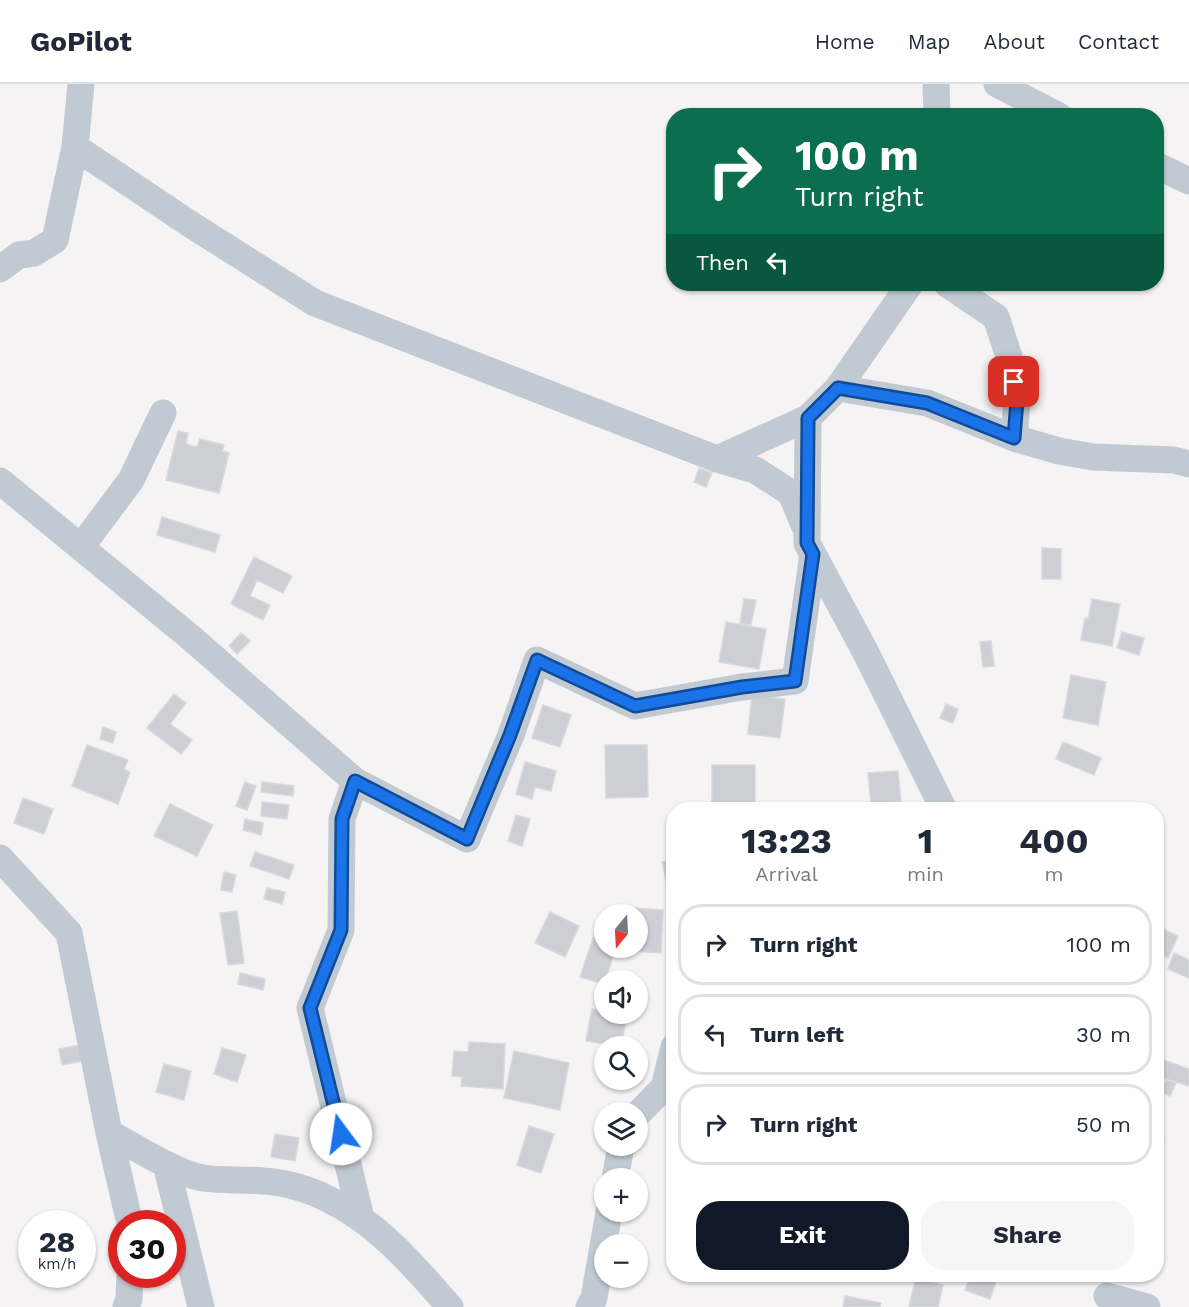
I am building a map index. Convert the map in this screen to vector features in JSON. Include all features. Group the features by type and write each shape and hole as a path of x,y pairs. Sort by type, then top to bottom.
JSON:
{"street":[{"path":"0,269 20,255 34,253 55,240 75,147 81,84"},
{"path":"936,84 937,108"},
{"path":"996,84 1043,108"},
{"path":"75,147 190,224 315,303 717,459 755,470 790,493 810,543 940,802"},
{"path":"1164,169 1189,181"},
{"path":"717,459 808,418 838,388 905,291"},
{"path":"957,291 996,317 1011,363 1016,391 1014,438"},
{"path":"838,388 927,403 1014,438 1059,451 1093,457 1174,460 1189,464"},
{"path":"81,547 131,480 163,413"},
{"path":"0,481 190,637 355,781 467,839 510,735 537,660 635,706 742,687 795,681 810,543 808,418"},
{"path":"355,781 342,819 341,930 310,1008 361,1218"},
{"path":"0,858 69,933 127,1210"},
{"path":"648,1104 664,1087 666,1079"},
{"path":"109,1133 166,1164 202,1178 286,1184 327,1198 361,1218 388,1241 450,1307"},
{"path":"166,1164 201,1307"},
{"path":"589,1307 594,1298 607,1222"},
{"path":"126,1307 129,1288"},
{"path":"1108,1293 1147,1307"}],"building":[{"path":"178,431 188,433 186,444 197,447 200,439 224,445 222,451 229,453 219,493 166,480"},
{"path":"699,468 712,473 706,487 694,482"},
{"path":"162,517 220,535 215,552 157,535"},
{"path":"1042,548 1061,549 1061,579 1042,579"},
{"path":"254,557 292,576 283,593 257,580 250,596 270,605 263,620 231,604"},
{"path":"744,599 756,600 751,625 740,623"},
{"path":"1092,599 1120,604 1112,646 1081,640 1085,618 1088,619"},
{"path":"726,622 766,629 759,669 719,662"},
{"path":"1122,632 1144,638 1139,655 1117,648"},
{"path":"241,633 250,641 237,654 229,646"},
{"path":"991,641 994,666 983,667 980,642"},
{"path":"1071,675 1106,682 1098,725 1063,718"},
{"path":"174,694 186,703 170,724 192,740 181,754 147,728"},
{"path":"752,695 785,699 780,738 748,734"},
{"path":"946,704 958,709 953,723 940,718"},
{"path":"543,705 571,715 560,747 532,738"},
{"path":"103,727 116,732 113,743 100,739"},
{"path":"1063,742 1101,758 1094,775 1056,759"},
{"path":"87,745 128,760 124,769 130,772 118,804 72,786"},
{"path":"605,745 647,745 648,797 606,798"},
{"path":"525,762 556,771 551,791 535,787 532,799 516,794"},
{"path":"712,765 755,765 755,802 712,802"},
{"path":"898,771 901,801 871,802 868,773"},
{"path":"245,782 256,786 247,810 236,806"},
{"path":"262,782 294,786 293,796 261,792"},
{"path":"23,798 53,809 44,834 14,823"},
{"path":"262,802 289,805 287,819 261,816"},
{"path":"170,804 213,825 197,856 154,836"},
{"path":"516,815 530,819 522,846 508,841"},
{"path":"245,819 263,823 261,835 243,830"},
{"path":"255,852 294,865 289,879 250,866"},
{"path":"666,861 666,879 662,862"},
{"path":"224,872 236,875 232,892 221,890"},
{"path":"267,888 285,892 282,904 264,899"},
{"path":"648,909 663,910 661,953 648,952"},
{"path":"237,911 244,963 228,965 220,913"},
{"path":"550,912 579,926 565,957 535,943"},
{"path":"1164,930 1178,936 1168,958 1164,956"},
{"path":"593,938 594,958 613,958 609,970 594,970 594,981 580,977"},
{"path":"1174,953 1189,960 1189,978 1168,969"},
{"path":"240,973 265,979 263,990 238,984"},
{"path":"592,1009 594,1009 594,1024 625,1024 623,1036 594,1036 594,1042 586,1041"},
{"path":"469,1042 505,1044 503,1089 461,1086 462,1077 452,1076 454,1051 468,1052"},
{"path":"80,1045 83,1061 62,1065 59,1049"},
{"path":"222,1048 246,1055 237,1082 214,1074"},
{"path":"514,1051 569,1063 560,1110 504,1098"},
{"path":"1164,1060 1189,1069 1189,1086 1164,1078"},
{"path":"164,1064 191,1071 184,1100 156,1092"},
{"path":"1167,1079 1176,1083 1170,1096 1164,1093"},
{"path":"529,1126 554,1134 541,1173 517,1165"},
{"path":"275,1134 299,1138 295,1161 271,1157"},
{"path":"915,1282 943,1285 938,1307 909,1307"},
{"path":"968,1282 996,1282 990,1299 965,1290"},
{"path":"845,1296 881,1303 880,1307 843,1307"}],"route":[{"path":"341,1134 310,1008 341,930 342,819 355,781 467,839 510,735 537,660 635,706 742,687 795,681 813,554 807,543 808,418 838,388 927,403 1014,438 1017,400 1014,382"}]}
